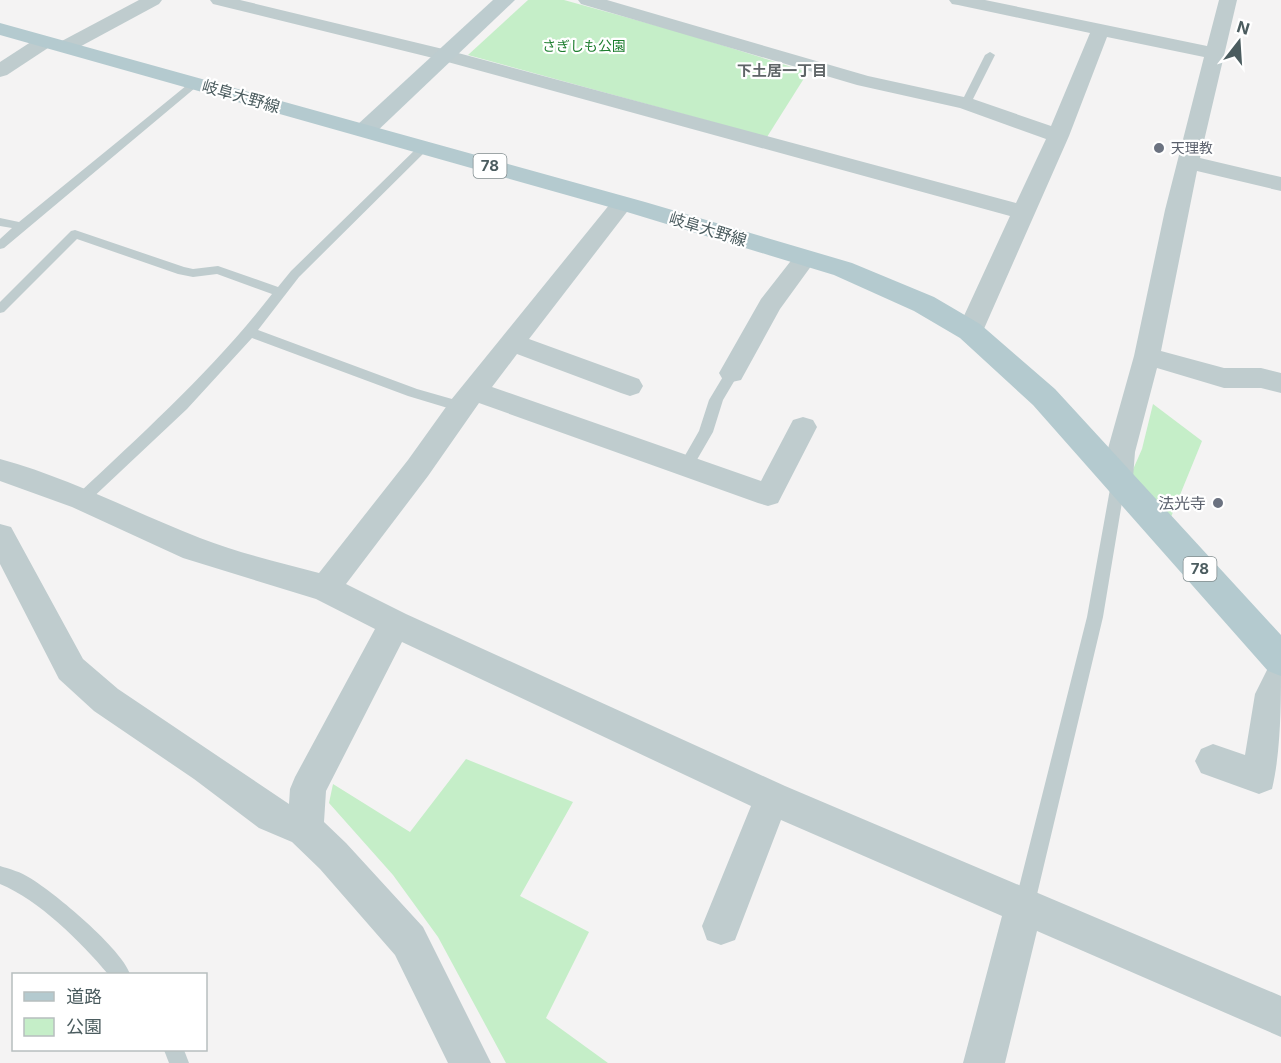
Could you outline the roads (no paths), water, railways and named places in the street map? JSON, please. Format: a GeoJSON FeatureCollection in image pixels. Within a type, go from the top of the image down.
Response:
{"type":"FeatureCollection","features":[{"type":"Feature","properties":{"kind":"main road","name":"岐阜大野線"},"geometry":{"type":"LineString","coordinates":[[0,29],[365,130],[805,258],[887,286],[924,304],[970,331],[1044,397],[1281,660]]}},
{"type":"Feature","properties":{"kind":"street"},"geometry":{"type":"LineString","coordinates":[[0,71],[153,0]]}},
{"type":"Feature","properties":{"kind":"street"},"geometry":{"type":"LineString","coordinates":[[219,0],[446,56],[779,148],[1023,212]]}},
{"type":"Feature","properties":{"kind":"street"},"geometry":{"type":"LineString","coordinates":[[365,130],[505,0]]}},
{"type":"Feature","properties":{"kind":"street"},"geometry":{"type":"LineString","coordinates":[[587,0],[864,81],[966,103],[1058,136]]}},
{"type":"Feature","properties":{"kind":"street"},"geometry":{"type":"LineString","coordinates":[[958,0],[1214,53]]}},
{"type":"Feature","properties":{"kind":"street"},"geometry":{"type":"LineString","coordinates":[[1119,478],[1121,452],[1147,356],[1176,210],[1228,0]]}},
{"type":"Feature","properties":{"kind":"street"},"geometry":{"type":"LineString","coordinates":[[970,331],[1058,136],[1101,30]]}},
{"type":"Feature","properties":{"kind":"street"},"geometry":{"type":"LineString","coordinates":[[1188,162],[1281,184]]}},
{"type":"Feature","properties":{"kind":"street"},"geometry":{"type":"LineString","coordinates":[[325,588],[418,468],[467,399],[622,204]]}},
{"type":"Feature","properties":{"kind":"street"},"geometry":{"type":"LineString","coordinates":[[732,373],[770,305],[805,258]]}},
{"type":"Feature","properties":{"kind":"street"},"geometry":{"type":"LineString","coordinates":[[512,342],[630,386]]}},
{"type":"Feature","properties":{"kind":"street"},"geometry":{"type":"LineString","coordinates":[[1147,356],[1224,378],[1261,378],[1281,383]]}},
{"type":"Feature","properties":{"kind":"street"},"geometry":{"type":"LineString","coordinates":[[467,399],[686,466],[768,495],[803,427]]}},
{"type":"Feature","properties":{"kind":"street"},"geometry":{"type":"LineString","coordinates":[[0,470],[26,477],[82,499],[194,549],[325,588],[395,624],[772,798],[1281,1017]]}},
{"type":"Feature","properties":{"kind":"street"},"geometry":{"type":"LineString","coordinates":[[0,536],[28,585],[70,669],[106,700],[206,766],[272,815],[305,829],[333,856],[409,941],[470,1063]]}},
{"type":"Feature","properties":{"kind":"street"},"geometry":{"type":"LineString","coordinates":[[305,829],[308,789],[395,624]]}},
{"type":"Feature","properties":{"kind":"street"},"geometry":{"type":"LineString","coordinates":[[1213,761],[1259,777],[1272,694],[1281,677]]}},
{"type":"Feature","properties":{"kind":"street"},"geometry":{"type":"LineString","coordinates":[[721,926],[772,798]]}},
{"type":"Feature","properties":{"kind":"street"},"geometry":{"type":"LineString","coordinates":[[984,1063],[1024,907]]}},
{"type":"Feature","properties":{"kind":"lane"},"geometry":{"type":"LineString","coordinates":[[966,103],[990,55]]}},
{"type":"Feature","properties":{"kind":"lane"},"geometry":{"type":"LineString","coordinates":[[0,245],[20,226],[196,83]]}},
{"type":"Feature","properties":{"kind":"lane"},"geometry":{"type":"LineString","coordinates":[[82,499],[182,405],[250,332],[295,274],[424,147]]}},
{"type":"Feature","properties":{"kind":"lane"},"geometry":{"type":"LineString","coordinates":[[0,222],[20,226]]}},
{"type":"Feature","properties":{"kind":"lane"},"geometry":{"type":"LineString","coordinates":[[0,309],[75,234],[182,271],[193,273],[218,270],[281,293]]}},
{"type":"Feature","properties":{"kind":"lane"},"geometry":{"type":"LineString","coordinates":[[250,332],[413,393],[467,399]]}},
{"type":"Feature","properties":{"kind":"lane"},"geometry":{"type":"LineString","coordinates":[[686,466],[706,432],[716,400],[732,373]]}},
{"type":"Feature","properties":{"kind":"lane"},"geometry":{"type":"LineString","coordinates":[[1024,907],[1095,617],[1119,478]]}},
{"type":"Feature","properties":{"kind":"lane"},"geometry":{"type":"LineString","coordinates":[[0,875],[23,884],[48,904],[94,943],[118,973]]}},
{"type":"Feature","properties":{"kind":"place","name":"天理教"},"geometry":{"type":"Point","coordinates":[1159,148]}},
{"type":"Feature","properties":{"kind":"place","name":"法光寺"},"geometry":{"type":"Point","coordinates":[1218,503]}},
{"type":"Feature","properties":{"kind":"district","name":"下土居一丁目"},"geometry":{"type":"Point","coordinates":[782,71]}},
{"type":"Feature","properties":{"kind":"park label","name":"さぎしも公園"},"geometry":{"type":"Point","coordinates":[584,46]}}]}
